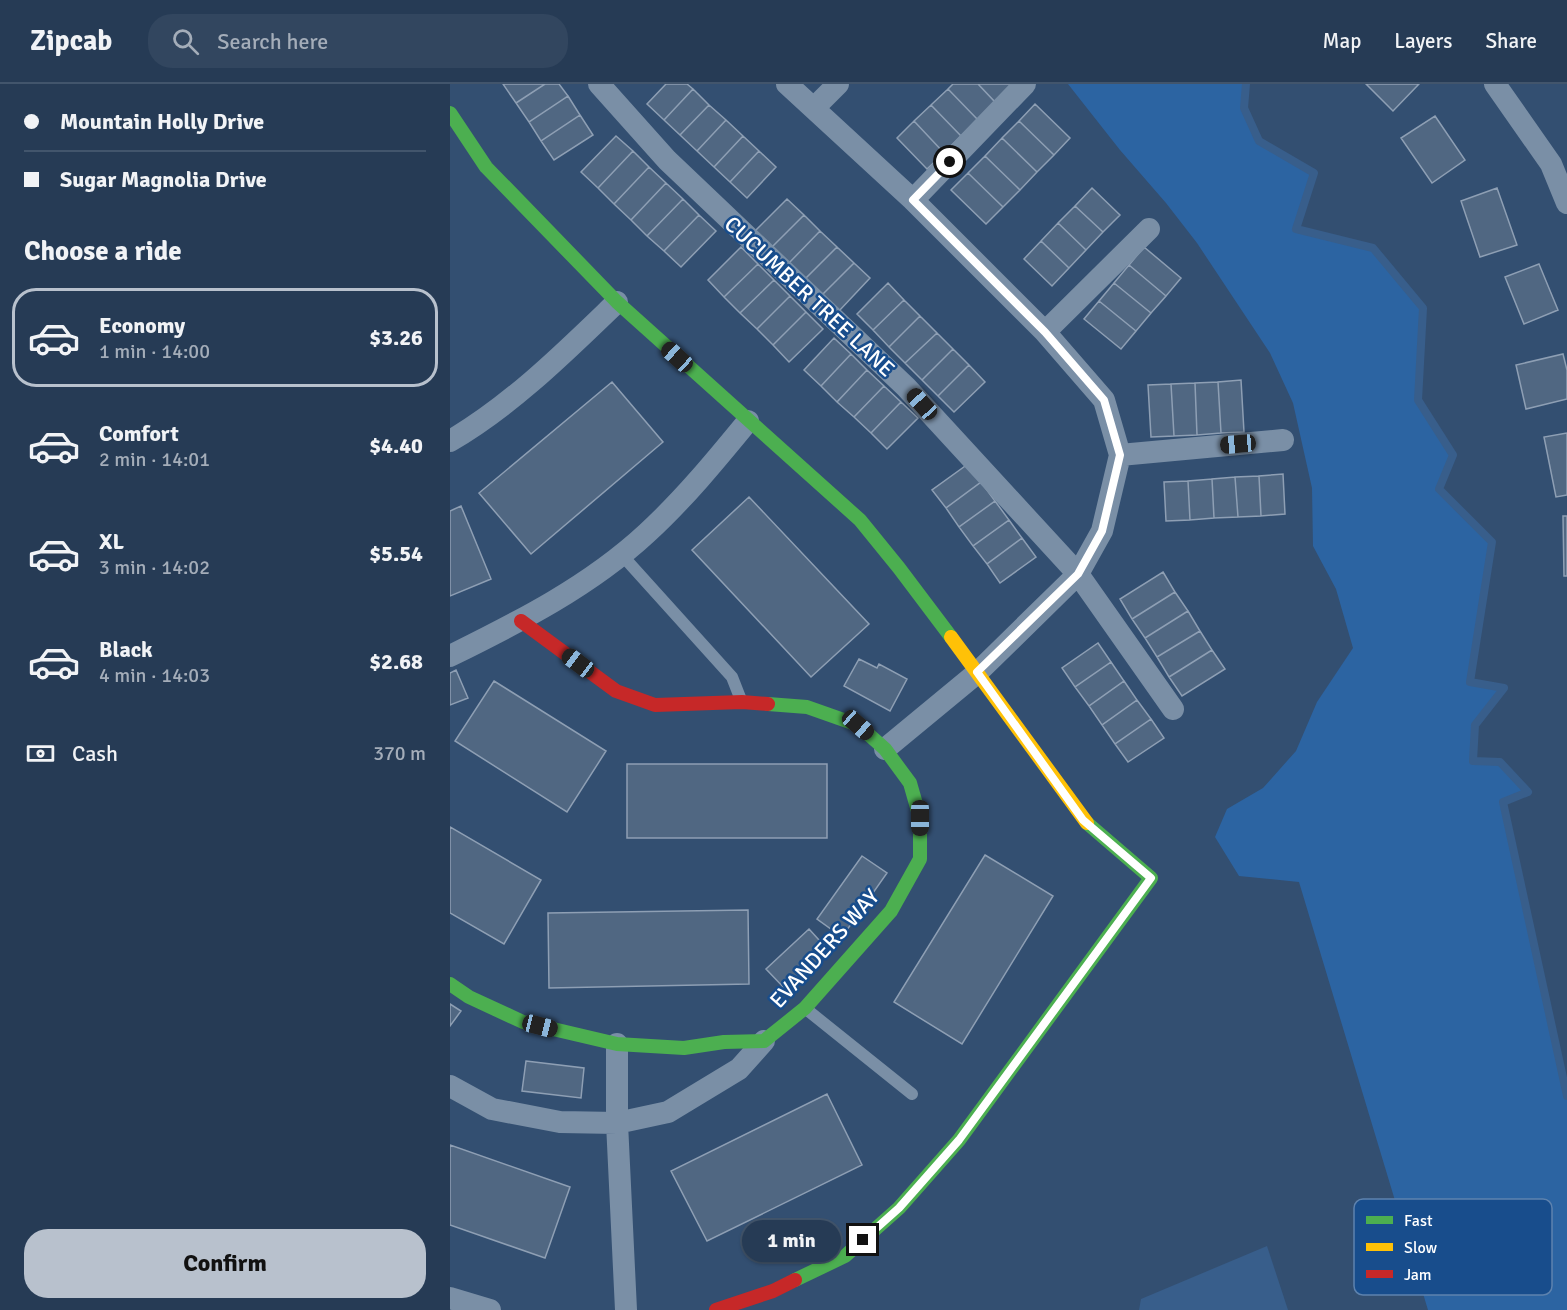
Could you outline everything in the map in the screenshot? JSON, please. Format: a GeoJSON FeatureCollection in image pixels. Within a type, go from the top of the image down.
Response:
{"type":"FeatureCollection","features":[{"type":"Feature","properties":{"kind":"street","name":"CUCUMBER TREE LANE"},"geometry":{"type":"LineString","coordinates":[[599,84],[667,160],[906,387],[1078,574],[1173,710]]}},
{"type":"Feature","properties":{"kind":"street"},"geometry":{"type":"LineString","coordinates":[[786,84],[913,200],[1045,332],[1104,400],[1120,455],[1102,531],[1078,574],[977,672],[885,748]]}},
{"type":"Feature","properties":{"kind":"street"},"geometry":{"type":"LineString","coordinates":[[814,108],[838,84]]}},
{"type":"Feature","properties":{"kind":"street"},"geometry":{"type":"LineString","coordinates":[[913,200],[1025,84]]}},
{"type":"Feature","properties":{"kind":"street"},"geometry":{"type":"LineString","coordinates":[[1495,84],[1559,159],[1567,203]]}},
{"type":"Feature","properties":{"kind":"street"},"geometry":{"type":"LineString","coordinates":[[450,113],[486,167],[617,302],[860,520],[977,672],[1083,820],[1151,878],[959,1140],[899,1208],[845,1256],[773,1291],[716,1310]]}},
{"type":"Feature","properties":{"kind":"street"},"geometry":{"type":"LineString","coordinates":[[1045,332],[1149,229]]}},
{"type":"Feature","properties":{"kind":"street"},"geometry":{"type":"LineString","coordinates":[[450,441],[520,392],[617,302]]}},
{"type":"Feature","properties":{"kind":"street"},"geometry":{"type":"LineString","coordinates":[[450,656],[521,621],[590,578],[647,534],[704,474],[748,421]]}},
{"type":"Feature","properties":{"kind":"street"},"geometry":{"type":"LineString","coordinates":[[1120,455],[1282,440]]}},
{"type":"Feature","properties":{"kind":"street","name":"EVANDERS WAY"},"geometry":{"type":"LineString","coordinates":[[521,621],[616,691],[655,705],[742,702],[807,707],[858,725],[885,748],[910,783],[920,818],[920,859],[891,911],[805,1008],[764,1041]]}},
{"type":"Feature","properties":{"kind":"street"},"geometry":{"type":"LineString","coordinates":[[450,984],[469,997],[523,1022],[617,1044],[684,1048],[724,1042],[764,1041]]}},
{"type":"Feature","properties":{"kind":"street"},"geometry":{"type":"LineString","coordinates":[[450,1086],[492,1109],[560,1122],[617,1123],[668,1112],[739,1070],[764,1041]]}},
{"type":"Feature","properties":{"kind":"street"},"geometry":{"type":"LineString","coordinates":[[617,1044],[617,1123],[626,1310]]}},
{"type":"Feature","properties":{"kind":"street"},"geometry":{"type":"LineString","coordinates":[[450,1298],[490,1310]]}},
{"type":"Feature","properties":{"kind":"lane"},"geometry":{"type":"LineString","coordinates":[[621,554],[732,677],[742,702]]}},
{"type":"Feature","properties":{"kind":"lane"},"geometry":{"type":"LineString","coordinates":[[805,1008],[912,1094]]}},
{"type":"Feature","properties":{"kind":"shaded area"},"geometry":{"type":"Polygon","coordinates":[[[1068,84],[1246,84],[1244,108],[1259,141],[1314,173],[1296,229],[1373,248],[1423,308],[1418,400],[1453,455],[1439,489],[1492,542],[1471,682],[1504,688],[1475,725],[1473,761],[1500,762],[1528,792],[1503,802],[1567,1096],[1567,1310],[1428,1310],[1423,1295],[1552,1295],[1552,1199],[1395,1199],[1299,882],[1239,876],[1215,837],[1227,809],[1263,788],[1296,751],[1317,702],[1353,648],[1336,589],[1313,546],[1312,488],[1293,403],[1270,353],[1197,243],[1068,84]]]}},
{"type":"Feature","properties":{"kind":"shaded area"},"geometry":{"type":"Polygon","coordinates":[[[1267,1246],[1288,1310],[1139,1310],[1141,1299],[1267,1246]]]}},
{"type":"Feature","properties":{"kind":"building"},"geometry":{"type":"Polygon","coordinates":[[[503,84],[545,84],[516,103],[503,84]]]}},
{"type":"Feature","properties":{"kind":"building"},"geometry":{"type":"Polygon","coordinates":[[[545,84],[559,84],[568,96],[529,122],[516,103],[545,84]]]}},
{"type":"Feature","properties":{"kind":"building"},"geometry":{"type":"Polygon","coordinates":[[[666,84],[687,84],[693,89],[664,120],[647,104],[666,84]]]}},
{"type":"Feature","properties":{"kind":"building"},"geometry":{"type":"Polygon","coordinates":[[[953,84],[978,84],[996,103],[978,120],[948,89],[953,84]]]}},
{"type":"Feature","properties":{"kind":"building"},"geometry":{"type":"Polygon","coordinates":[[[978,84],[1011,84],[996,103],[978,84]]]}},
{"type":"Feature","properties":{"kind":"building"},"geometry":{"type":"Polygon","coordinates":[[[1366,84],[1419,84],[1393,111],[1366,84]]]}},
{"type":"Feature","properties":{"kind":"building"},"geometry":{"type":"Polygon","coordinates":[[[693,89],[709,105],[680,135],[664,120],[693,89]]]}},
{"type":"Feature","properties":{"kind":"building"},"geometry":{"type":"Polygon","coordinates":[[[948,89],[978,120],[961,136],[931,105],[948,89]]]}},
{"type":"Feature","properties":{"kind":"building"},"geometry":{"type":"Polygon","coordinates":[[[568,96],[580,115],[541,141],[529,122],[568,96]]]}},
{"type":"Feature","properties":{"kind":"building"},"geometry":{"type":"Polygon","coordinates":[[[1035,104],[1070,138],[1054,155],[1019,121],[1035,104]]]}},
{"type":"Feature","properties":{"kind":"building"},"geometry":{"type":"Polygon","coordinates":[[[709,105],[726,120],[697,151],[680,135],[709,105]]]}},
{"type":"Feature","properties":{"kind":"building"},"geometry":{"type":"Polygon","coordinates":[[[931,105],[961,136],[944,153],[914,121],[931,105]]]}},
{"type":"Feature","properties":{"kind":"building"},"geometry":{"type":"Polygon","coordinates":[[[580,115],[593,135],[554,160],[541,141],[580,115]]]}},
{"type":"Feature","properties":{"kind":"building"},"geometry":{"type":"Polygon","coordinates":[[[1435,116],[1465,160],[1432,183],[1401,138],[1435,116]]]}},
{"type":"Feature","properties":{"kind":"building"},"geometry":{"type":"Polygon","coordinates":[[[726,120],[743,136],[714,167],[697,151],[726,120]]]}},
{"type":"Feature","properties":{"kind":"building"},"geometry":{"type":"Polygon","coordinates":[[[914,121],[944,153],[927,169],[897,138],[914,121]]]}},
{"type":"Feature","properties":{"kind":"building"},"geometry":{"type":"Polygon","coordinates":[[[1019,121],[1054,155],[1037,172],[1002,138],[1019,121]]]}},
{"type":"Feature","properties":{"kind":"building"},"geometry":{"type":"Polygon","coordinates":[[[616,136],[633,151],[598,188],[581,172],[616,136]]]}},
{"type":"Feature","properties":{"kind":"building"},"geometry":{"type":"Polygon","coordinates":[[[743,136],[759,151],[730,182],[714,167],[743,136]]]}},
{"type":"Feature","properties":{"kind":"building"},"geometry":{"type":"Polygon","coordinates":[[[1002,138],[1037,172],[1020,190],[985,156],[1002,138]]]}},
{"type":"Feature","properties":{"kind":"building"},"geometry":{"type":"Polygon","coordinates":[[[633,151],[649,167],[614,204],[598,188],[633,151]]]}},
{"type":"Feature","properties":{"kind":"building"},"geometry":{"type":"Polygon","coordinates":[[[759,151],[776,167],[747,198],[730,182],[759,151]]]}},
{"type":"Feature","properties":{"kind":"building"},"geometry":{"type":"Polygon","coordinates":[[[985,156],[1020,190],[1003,207],[968,173],[985,156]]]}},
{"type":"Feature","properties":{"kind":"building"},"geometry":{"type":"Polygon","coordinates":[[[649,167],[666,183],[631,220],[614,204],[649,167]]]}},
{"type":"Feature","properties":{"kind":"building"},"geometry":{"type":"Polygon","coordinates":[[[968,173],[1003,207],[986,224],[951,190],[968,173]]]}},
{"type":"Feature","properties":{"kind":"building"},"geometry":{"type":"Polygon","coordinates":[[[666,183],[683,199],[647,236],[631,220],[666,183]]]}},
{"type":"Feature","properties":{"kind":"building"},"geometry":{"type":"Polygon","coordinates":[[[1092,188],[1120,215],[1103,232],[1075,206],[1092,188]]]}},
{"type":"Feature","properties":{"kind":"building"},"geometry":{"type":"Polygon","coordinates":[[[1497,188],[1517,245],[1480,257],[1461,201],[1497,188]]]}},
{"type":"Feature","properties":{"kind":"building"},"geometry":{"type":"Polygon","coordinates":[[[683,199],[699,215],[664,251],[647,236],[683,199]]]}},
{"type":"Feature","properties":{"kind":"building"},"geometry":{"type":"Polygon","coordinates":[[[787,199],[804,215],[772,247],[755,231],[787,199]]]}},
{"type":"Feature","properties":{"kind":"building"},"geometry":{"type":"Polygon","coordinates":[[[1075,206],[1103,232],[1086,250],[1058,223],[1075,206]]]}},
{"type":"Feature","properties":{"kind":"building"},"geometry":{"type":"Polygon","coordinates":[[[699,215],[716,231],[681,267],[664,251],[699,215]]]}},
{"type":"Feature","properties":{"kind":"building"},"geometry":{"type":"Polygon","coordinates":[[[804,215],[820,231],[789,263],[772,247],[804,215]]]}},
{"type":"Feature","properties":{"kind":"building"},"geometry":{"type":"Polygon","coordinates":[[[1058,223],[1086,250],[1069,268],[1041,241],[1058,223]]]}},
{"type":"Feature","properties":{"kind":"building"},"geometry":{"type":"Polygon","coordinates":[[[820,231],[837,247],[805,279],[789,263],[820,231]]]}},
{"type":"Feature","properties":{"kind":"building"},"geometry":{"type":"Polygon","coordinates":[[[1041,241],[1069,268],[1052,286],[1024,259],[1041,241]]]}},
{"type":"Feature","properties":{"kind":"building"},"geometry":{"type":"Polygon","coordinates":[[[741,247],[758,264],[724,297],[708,280],[741,247]]]}},
{"type":"Feature","properties":{"kind":"building"},"geometry":{"type":"Polygon","coordinates":[[[837,247],[854,263],[822,295],[805,279],[837,247]]]}},
{"type":"Feature","properties":{"kind":"building"},"geometry":{"type":"Polygon","coordinates":[[[1144,247],[1181,278],[1166,296],[1129,265],[1144,247]]]}},
{"type":"Feature","properties":{"kind":"building"},"geometry":{"type":"Polygon","coordinates":[[[854,263],[870,278],[839,311],[822,295],[854,263]]]}},
{"type":"Feature","properties":{"kind":"building"},"geometry":{"type":"Polygon","coordinates":[[[758,264],[774,280],[740,313],[724,297],[758,264]]]}},
{"type":"Feature","properties":{"kind":"building"},"geometry":{"type":"Polygon","coordinates":[[[1539,264],[1558,310],[1524,324],[1505,277],[1539,264]]]}},
{"type":"Feature","properties":{"kind":"building"},"geometry":{"type":"Polygon","coordinates":[[[1129,265],[1166,296],[1151,313],[1114,283],[1129,265]]]}},
{"type":"Feature","properties":{"kind":"building"},"geometry":{"type":"Polygon","coordinates":[[[774,280],[790,296],[757,329],[740,313],[774,280]]]}},
{"type":"Feature","properties":{"kind":"building"},"geometry":{"type":"Polygon","coordinates":[[[888,283],[904,300],[873,330],[857,314],[888,283]]]}},
{"type":"Feature","properties":{"kind":"building"},"geometry":{"type":"Polygon","coordinates":[[[1114,283],[1151,313],[1136,331],[1099,301],[1114,283]]]}},
{"type":"Feature","properties":{"kind":"building"},"geometry":{"type":"Polygon","coordinates":[[[790,296],[806,312],[773,345],[757,329],[790,296]]]}},
{"type":"Feature","properties":{"kind":"building"},"geometry":{"type":"Polygon","coordinates":[[[904,300],[920,316],[889,347],[873,330],[904,300]]]}},
{"type":"Feature","properties":{"kind":"building"},"geometry":{"type":"Polygon","coordinates":[[[1099,301],[1136,331],[1121,349],[1084,319],[1099,301]]]}},
{"type":"Feature","properties":{"kind":"building"},"geometry":{"type":"Polygon","coordinates":[[[806,312],[823,329],[789,362],[773,345],[806,312]]]}},
{"type":"Feature","properties":{"kind":"building"},"geometry":{"type":"Polygon","coordinates":[[[920,316],[937,333],[905,363],[889,347],[920,316]]]}},
{"type":"Feature","properties":{"kind":"building"},"geometry":{"type":"Polygon","coordinates":[[[937,333],[953,349],[922,380],[905,363],[937,333]]]}},
{"type":"Feature","properties":{"kind":"building"},"geometry":{"type":"Polygon","coordinates":[[[834,338],[851,354],[821,386],[804,370],[834,338]]]}},
{"type":"Feature","properties":{"kind":"building"},"geometry":{"type":"Polygon","coordinates":[[[953,349],[969,365],[938,396],[922,380],[953,349]]]}},
{"type":"Feature","properties":{"kind":"building"},"geometry":{"type":"Polygon","coordinates":[[[851,354],[867,370],[837,402],[821,386],[851,354]]]}},
{"type":"Feature","properties":{"kind":"building"},"geometry":{"type":"Polygon","coordinates":[[[1563,354],[1567,370],[1567,399],[1526,409],[1516,365],[1563,354]]]}},
{"type":"Feature","properties":{"kind":"building"},"geometry":{"type":"Polygon","coordinates":[[[969,365],[985,382],[954,412],[938,396],[969,365]]]}},
{"type":"Feature","properties":{"kind":"building"},"geometry":{"type":"Polygon","coordinates":[[[867,370],[884,386],[854,417],[837,402],[867,370]]]}},
{"type":"Feature","properties":{"kind":"building"},"geometry":{"type":"Polygon","coordinates":[[[1241,380],[1244,432],[1221,433],[1218,382],[1241,380]]]}},
{"type":"Feature","properties":{"kind":"building"},"geometry":{"type":"Polygon","coordinates":[[[612,382],[663,442],[531,554],[479,493],[612,382]]]}},
{"type":"Feature","properties":{"kind":"building"},"geometry":{"type":"Polygon","coordinates":[[[1218,382],[1221,433],[1197,435],[1195,383],[1218,382]]]}},
{"type":"Feature","properties":{"kind":"building"},"geometry":{"type":"Polygon","coordinates":[[[1195,383],[1197,435],[1174,436],[1171,384],[1195,383]]]}},
{"type":"Feature","properties":{"kind":"building"},"geometry":{"type":"Polygon","coordinates":[[[1171,384],[1174,436],[1151,437],[1148,385],[1171,384]]]}},
{"type":"Feature","properties":{"kind":"building"},"geometry":{"type":"Polygon","coordinates":[[[884,386],[901,402],[871,433],[854,417],[884,386]]]}},
{"type":"Feature","properties":{"kind":"building"},"geometry":{"type":"Polygon","coordinates":[[[901,402],[918,418],[887,449],[871,433],[901,402]]]}},
{"type":"Feature","properties":{"kind":"building"},"geometry":{"type":"Polygon","coordinates":[[[1567,433],[1567,495],[1556,497],[1544,437],[1567,433]]]}},
{"type":"Feature","properties":{"kind":"building"},"geometry":{"type":"Polygon","coordinates":[[[968,464],[981,482],[946,508],[932,490],[968,464]]]}},
{"type":"Feature","properties":{"kind":"building"},"geometry":{"type":"Polygon","coordinates":[[[1283,474],[1285,514],[1261,516],[1259,476],[1283,474]]]}},
{"type":"Feature","properties":{"kind":"building"},"geometry":{"type":"Polygon","coordinates":[[[1259,476],[1261,516],[1238,517],[1235,477],[1259,476]]]}},
{"type":"Feature","properties":{"kind":"building"},"geometry":{"type":"Polygon","coordinates":[[[1235,477],[1238,517],[1214,518],[1212,479],[1235,477]]]}},
{"type":"Feature","properties":{"kind":"building"},"geometry":{"type":"Polygon","coordinates":[[[1212,479],[1214,518],[1190,520],[1188,481],[1212,479]]]}},
{"type":"Feature","properties":{"kind":"building"},"geometry":{"type":"Polygon","coordinates":[[[1188,481],[1190,520],[1166,521],[1164,482],[1188,481]]]}},
{"type":"Feature","properties":{"kind":"building"},"geometry":{"type":"Polygon","coordinates":[[[981,482],[995,501],[959,527],[946,508],[981,482]]]}},
{"type":"Feature","properties":{"kind":"building"},"geometry":{"type":"Polygon","coordinates":[[[749,497],[869,624],[811,677],[692,550],[749,497]]]}},
{"type":"Feature","properties":{"kind":"building"},"geometry":{"type":"Polygon","coordinates":[[[995,501],[1009,520],[973,546],[959,527],[995,501]]]}},
{"type":"Feature","properties":{"kind":"building"},"geometry":{"type":"Polygon","coordinates":[[[461,506],[491,579],[450,596],[450,511],[461,506]]]}},
{"type":"Feature","properties":{"kind":"building"},"geometry":{"type":"Polygon","coordinates":[[[1563,516],[1567,516],[1567,576],[1564,576],[1563,516]]]}},
{"type":"Feature","properties":{"kind":"building"},"geometry":{"type":"Polygon","coordinates":[[[1009,520],[1022,538],[987,564],[973,546],[1009,520]]]}},
{"type":"Feature","properties":{"kind":"building"},"geometry":{"type":"Polygon","coordinates":[[[1022,538],[1036,557],[1000,583],[987,564],[1022,538]]]}},
{"type":"Feature","properties":{"kind":"building"},"geometry":{"type":"Polygon","coordinates":[[[1163,572],[1175,592],[1132,619],[1120,599],[1163,572]]]}},
{"type":"Feature","properties":{"kind":"building"},"geometry":{"type":"Polygon","coordinates":[[[1175,592],[1188,611],[1145,638],[1132,619],[1175,592]]]}},
{"type":"Feature","properties":{"kind":"building"},"geometry":{"type":"Polygon","coordinates":[[[1188,611],[1200,631],[1157,657],[1145,638],[1188,611]]]}},
{"type":"Feature","properties":{"kind":"building"},"geometry":{"type":"Polygon","coordinates":[[[1200,631],[1212,650],[1169,677],[1157,657],[1200,631]]]}},
{"type":"Feature","properties":{"kind":"building"},"geometry":{"type":"Polygon","coordinates":[[[1098,643],[1111,662],[1075,687],[1062,668],[1098,643]]]}},
{"type":"Feature","properties":{"kind":"building"},"geometry":{"type":"Polygon","coordinates":[[[1212,650],[1225,669],[1182,696],[1169,677],[1212,650]]]}},
{"type":"Feature","properties":{"kind":"building"},"geometry":{"type":"Polygon","coordinates":[[[859,659],[877,668],[879,664],[907,679],[890,711],[844,686],[859,659]]]}},
{"type":"Feature","properties":{"kind":"building"},"geometry":{"type":"Polygon","coordinates":[[[1111,662],[1124,681],[1089,706],[1075,687],[1111,662]]]}},
{"type":"Feature","properties":{"kind":"building"},"geometry":{"type":"Polygon","coordinates":[[[456,670],[468,698],[450,705],[450,673],[456,670]]]}},
{"type":"Feature","properties":{"kind":"building"},"geometry":{"type":"Polygon","coordinates":[[[494,681],[606,751],[567,812],[455,741],[494,681]]]}},
{"type":"Feature","properties":{"kind":"building"},"geometry":{"type":"Polygon","coordinates":[[[1124,681],[1137,700],[1102,725],[1089,706],[1124,681]]]}},
{"type":"Feature","properties":{"kind":"building"},"geometry":{"type":"Polygon","coordinates":[[[1137,700],[1151,719],[1115,744],[1102,725],[1137,700]]]}},
{"type":"Feature","properties":{"kind":"building"},"geometry":{"type":"Polygon","coordinates":[[[1151,719],[1164,738],[1128,762],[1115,744],[1151,719]]]}},
{"type":"Feature","properties":{"kind":"building"},"geometry":{"type":"Polygon","coordinates":[[[627,764],[827,764],[827,838],[627,838],[627,764]]]}},
{"type":"Feature","properties":{"kind":"building"},"geometry":{"type":"Polygon","coordinates":[[[450,827],[541,880],[504,944],[450,913],[450,827]]]}},
{"type":"Feature","properties":{"kind":"building"},"geometry":{"type":"Polygon","coordinates":[[[985,855],[1053,896],[962,1044],[894,1002],[985,855]]]}},
{"type":"Feature","properties":{"kind":"building"},"geometry":{"type":"Polygon","coordinates":[[[862,856],[887,873],[842,937],[817,919],[862,856]]]}},
{"type":"Feature","properties":{"kind":"building"},"geometry":{"type":"Polygon","coordinates":[[[748,910],[749,984],[549,988],[548,913],[748,910]]]}},
{"type":"Feature","properties":{"kind":"building"},"geometry":{"type":"Polygon","coordinates":[[[809,929],[829,951],[787,991],[766,969],[809,929]]]}},
{"type":"Feature","properties":{"kind":"building"},"geometry":{"type":"Polygon","coordinates":[[[450,1004],[461,1011],[450,1026],[450,1004]]]}},
{"type":"Feature","properties":{"kind":"building"},"geometry":{"type":"Polygon","coordinates":[[[526,1061],[584,1068],[581,1098],[522,1091],[526,1061]]]}},
{"type":"Feature","properties":{"kind":"building"},"geometry":{"type":"Polygon","coordinates":[[[827,1094],[862,1165],[707,1241],[671,1171],[827,1094]]]}},
{"type":"Feature","properties":{"kind":"building"},"geometry":{"type":"Polygon","coordinates":[[[450,1145],[570,1187],[545,1258],[450,1225],[450,1145]]]}},
{"type":"Feature","properties":{"kind":"waterway"},"geometry":{"type":"LineString","coordinates":[[1246,84],[1244,108],[1259,141],[1314,173],[1296,229],[1373,248],[1423,308],[1418,400],[1453,455],[1439,489],[1492,542],[1470,682],[1504,688],[1475,725],[1473,761],[1500,762],[1528,792],[1503,802],[1567,1096]]}},
{"type":"Feature","properties":{"kind":"traffic: fast"},"geometry":{"type":"LineString","coordinates":[[450,113],[486,167],[617,302],[860,520],[951,637]]}},
{"type":"Feature","properties":{"kind":"traffic: fast"},"geometry":{"type":"LineString","coordinates":[[450,984],[469,997],[523,1022],[617,1044],[684,1048],[724,1042],[764,1041],[805,1008],[891,911],[920,859],[920,818],[910,783],[885,749],[858,725],[807,707],[768,704]]}},
{"type":"Feature","properties":{"kind":"traffic: fast"},"geometry":{"type":"LineString","coordinates":[[795,1280],[845,1256],[899,1208],[959,1140],[1151,878],[1087,823]]}},
{"type":"Feature","properties":{"kind":"traffic: slow"},"geometry":{"type":"LineString","coordinates":[[951,637],[1087,823]]}},
{"type":"Feature","properties":{"kind":"traffic: jam"},"geometry":{"type":"LineString","coordinates":[[521,621],[616,691],[655,705],[742,702],[768,704]]}},
{"type":"Feature","properties":{"kind":"traffic: jam"},"geometry":{"type":"LineString","coordinates":[[716,1310],[773,1291],[795,1280]]}},
{"type":"Feature","properties":{"kind":"route"},"geometry":{"type":"LineString","coordinates":[[863,1240],[899,1208],[959,1140],[1151,878],[1083,820],[977,672],[1078,574],[1102,531],[1120,455],[1104,400],[1045,332],[913,200],[950,162]]}}]}
